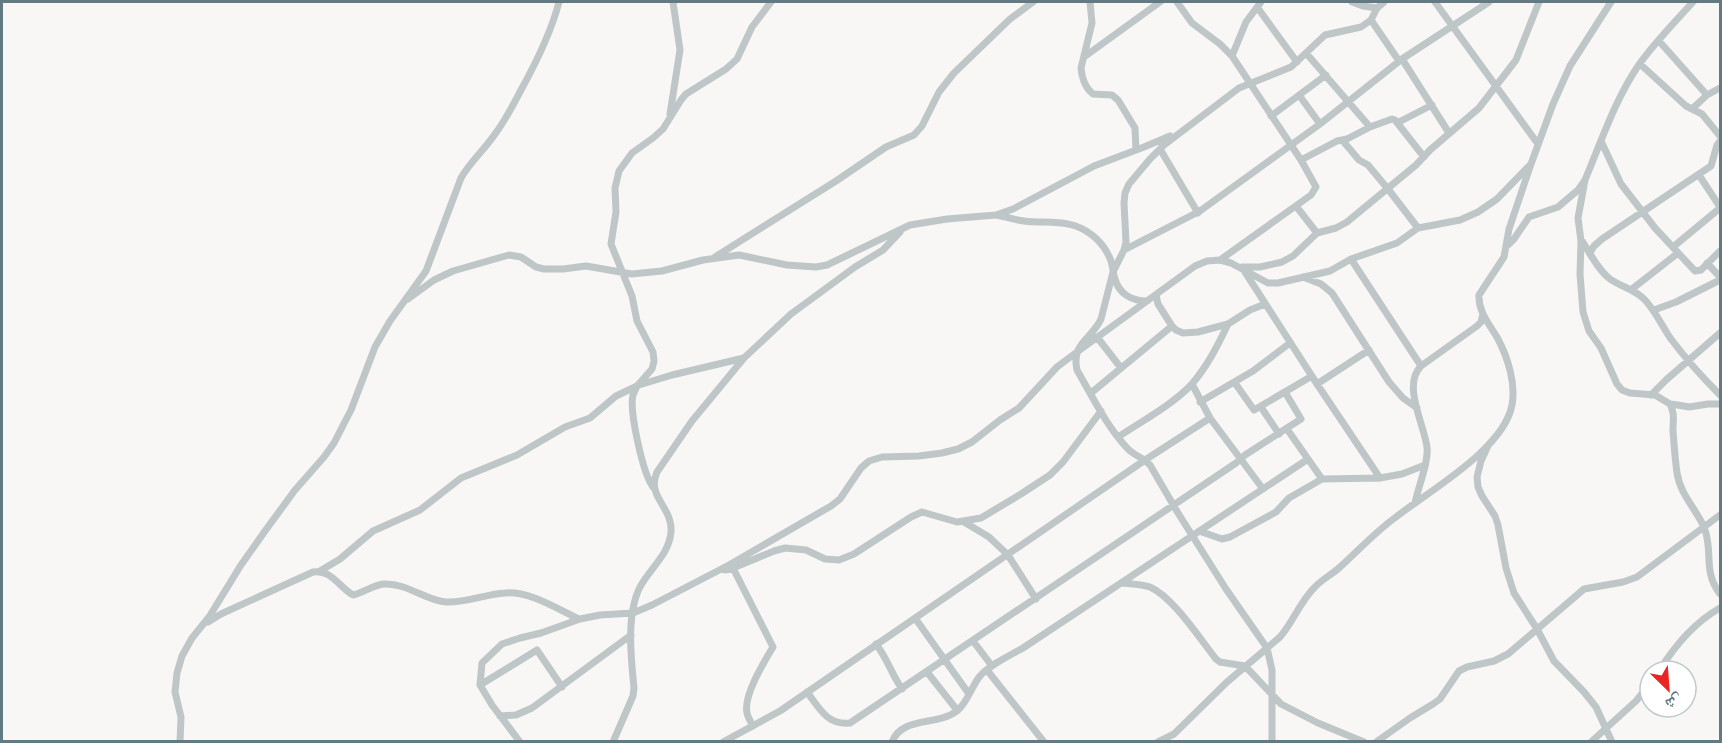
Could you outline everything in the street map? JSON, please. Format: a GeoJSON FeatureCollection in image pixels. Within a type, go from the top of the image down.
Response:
{"type":"FeatureCollection","features":[{"type":"Feature","properties":{"kind":"street"},"geometry":{"type":"LineString","coordinates":[[180,741],[181,717],[175,692],[182,656],[265,531],[334,443],[351,410],[375,347],[403,302],[426,271],[466,168],[495,134],[530,73],[553,26],[559,2]]}},
{"type":"Feature","properties":{"kind":"street"},"geometry":{"type":"LineString","coordinates":[[668,121],[680,50],[673,2]]}},
{"type":"Feature","properties":{"kind":"street"},"geometry":{"type":"LineString","coordinates":[[612,741],[633,696],[631,635],[636,596],[641,585],[666,552],[671,523],[669,514],[650,482],[640,452],[634,420],[633,395],[637,386],[652,369],[654,361],[653,352],[637,321],[632,296],[611,244],[616,212],[615,188],[619,171],[632,153],[663,129],[686,94],[732,64],[740,53],[752,27],[771,2]]}},
{"type":"Feature","properties":{"kind":"street"},"geometry":{"type":"LineString","coordinates":[[713,259],[886,147],[914,135],[922,126],[939,92],[954,73],[1010,19],[1032,2]]}},
{"type":"Feature","properties":{"kind":"street"},"geometry":{"type":"LineString","coordinates":[[1090,2],[1092,23],[1082,75],[1093,94],[1112,95],[1118,100],[1135,128],[1136,150]]}},
{"type":"Feature","properties":{"kind":"street"},"geometry":{"type":"LineString","coordinates":[[1084,57],[1160,2]]}},
{"type":"Feature","properties":{"kind":"street"},"geometry":{"type":"LineString","coordinates":[[1177,2],[1192,23],[1221,44],[1232,56],[1301,160],[1316,187],[1311,195],[1220,260]]}},
{"type":"Feature","properties":{"kind":"street"},"geometry":{"type":"LineString","coordinates":[[1352,2],[1377,9]]}},
{"type":"Feature","properties":{"kind":"street"},"geometry":{"type":"LineString","coordinates":[[1272,741],[1272,669],[1267,648],[1226,589],[1195,533],[1173,505],[1150,465],[1130,451],[1118,437],[1077,370],[1075,361],[1081,344],[1099,325],[1113,272],[1124,250],[1125,193],[1137,174],[1160,149],[1223,98],[1249,83],[1285,70],[1297,62],[1325,35],[1361,27],[1371,20],[1384,2]]}},
{"type":"Feature","properties":{"kind":"street"},"geometry":{"type":"LineString","coordinates":[[1434,2],[1538,144]]}},
{"type":"Feature","properties":{"kind":"street"},"geometry":{"type":"LineString","coordinates":[[1124,250],[1198,213],[1291,146],[1401,60],[1489,2]]}},
{"type":"Feature","properties":{"kind":"street"},"geometry":{"type":"LineString","coordinates":[[1241,269],[1282,262],[1293,256],[1317,233],[1336,228],[1347,222],[1416,165],[1479,108],[1496,86],[1515,60],[1539,2]]}},
{"type":"Feature","properties":{"kind":"street"},"geometry":{"type":"LineString","coordinates":[[1611,2],[1570,66],[1531,164],[1509,229],[1504,257],[1479,294],[1478,300],[1483,314],[1499,341],[1508,363],[1513,394],[1506,420],[1488,446],[1477,477],[1478,487],[1498,525],[1506,568],[1514,593],[1554,661],[1596,707],[1612,741]]}},
{"type":"Feature","properties":{"kind":"street"},"geometry":{"type":"LineString","coordinates":[[1693,2],[1640,64],[1621,96],[1601,141],[1585,180],[1579,212],[1580,274],[1583,312],[1589,331],[1601,348],[1617,384],[1622,390],[1630,393],[1652,394],[1662,398],[1670,404],[1675,415],[1673,429],[1677,476],[1704,528],[1710,575],[1720,594]]}},
{"type":"Feature","properties":{"kind":"street"},"geometry":{"type":"LineString","coordinates":[[1232,56],[1241,30],[1259,4],[1297,62]]}},
{"type":"Feature","properties":{"kind":"street"},"geometry":{"type":"LineString","coordinates":[[1371,20],[1401,60],[1449,133]]}},
{"type":"Feature","properties":{"kind":"street"},"geometry":{"type":"LineString","coordinates":[[1659,41],[1707,95]]}},
{"type":"Feature","properties":{"kind":"street"},"geometry":{"type":"LineString","coordinates":[[1306,52],[1370,127]]}},
{"type":"Feature","properties":{"kind":"street"},"geometry":{"type":"LineString","coordinates":[[1590,253],[1602,239],[1711,166],[1720,138],[1702,114],[1686,106],[1640,64]]}},
{"type":"Feature","properties":{"kind":"street"},"geometry":{"type":"LineString","coordinates":[[1271,116],[1326,75]]}},
{"type":"Feature","properties":{"kind":"street"},"geometry":{"type":"LineString","coordinates":[[1692,109],[1707,95],[1720,88]]}},
{"type":"Feature","properties":{"kind":"street"},"geometry":{"type":"LineString","coordinates":[[1299,95],[1320,124]]}},
{"type":"Feature","properties":{"kind":"street"},"geometry":{"type":"LineString","coordinates":[[1397,123],[1432,105]]}},
{"type":"Feature","properties":{"kind":"street"},"geometry":{"type":"LineString","coordinates":[[1301,160],[1337,141],[1343,141],[1392,119],[1424,157]]}},
{"type":"Feature","properties":{"kind":"street"},"geometry":{"type":"LineString","coordinates":[[996,215],[1044,194],[1094,166],[1165,139],[1191,123]]}},
{"type":"Feature","properties":{"kind":"street"},"geometry":{"type":"LineString","coordinates":[[1343,141],[1359,160],[1368,165],[1419,228]]}},
{"type":"Feature","properties":{"kind":"street"},"geometry":{"type":"LineString","coordinates":[[1601,141],[1621,184],[1643,213],[1695,271],[1701,270],[1720,251]]}},
{"type":"Feature","properties":{"kind":"street"},"geometry":{"type":"LineString","coordinates":[[1160,149],[1198,213]]}},
{"type":"Feature","properties":{"kind":"street"},"geometry":{"type":"LineString","coordinates":[[520,741],[492,705],[480,685],[482,663],[502,644],[580,619],[600,615],[633,614],[718,570],[831,506],[840,500],[861,468],[869,461],[882,457],[942,453],[972,442],[1019,408],[1077,352],[1195,266],[1207,261],[1231,262],[1268,283],[1278,283],[1330,271],[1351,259],[1397,243],[1419,228],[1460,220],[1478,212],[1497,200],[1531,164]]}},
{"type":"Feature","properties":{"kind":"street"},"geometry":{"type":"LineString","coordinates":[[1632,289],[1720,207],[1699,175]]}},
{"type":"Feature","properties":{"kind":"street"},"geometry":{"type":"LineString","coordinates":[[1507,245],[1529,217],[1558,207],[1578,190],[1585,180]]}},
{"type":"Feature","properties":{"kind":"street"},"geometry":{"type":"LineString","coordinates":[[1296,206],[1317,233]]}},
{"type":"Feature","properties":{"kind":"street"},"geometry":{"type":"LineString","coordinates":[[403,302],[443,275],[509,255],[521,257],[544,269],[586,266],[623,273],[649,274],[739,255],[787,265],[816,267],[848,256],[910,225],[996,215],[1022,221],[1062,222],[1089,232],[1099,241],[1109,257],[1119,289],[1126,295],[1147,302]]}},
{"type":"Feature","properties":{"kind":"street"},"geometry":{"type":"LineString","coordinates":[[653,487],[653,480],[657,472],[672,449],[744,358],[791,314],[855,267],[883,250],[902,230]]}},
{"type":"Feature","properties":{"kind":"street"},"geometry":{"type":"LineString","coordinates":[[1581,241],[1607,277],[1620,286],[1632,289],[1654,310],[1670,338],[1720,393]]}},
{"type":"Feature","properties":{"kind":"street"},"geometry":{"type":"LineString","coordinates":[[1351,259],[1421,366]]}},
{"type":"Feature","properties":{"kind":"street"},"geometry":{"type":"LineString","coordinates":[[1654,310],[1676,302],[1720,278],[1707,263]]}},
{"type":"Feature","properties":{"kind":"street"},"geometry":{"type":"LineString","coordinates":[[1241,269],[1380,478]]}},
{"type":"Feature","properties":{"kind":"street"},"geometry":{"type":"LineString","coordinates":[[1303,277],[1321,284],[1332,293],[1396,391],[1416,408]]}},
{"type":"Feature","properties":{"kind":"street"},"geometry":{"type":"LineString","coordinates":[[1156,295],[1158,304],[1172,326],[1183,333],[1198,332],[1228,324],[1250,310],[1265,304]]}},
{"type":"Feature","properties":{"kind":"street"},"geometry":{"type":"LineString","coordinates":[[1415,503],[1428,451],[1416,408],[1414,381],[1416,371],[1477,326],[1483,314]]}},
{"type":"Feature","properties":{"kind":"street"},"geometry":{"type":"LineString","coordinates":[[1118,437],[1179,396],[1191,384],[1214,352],[1228,324]]}},
{"type":"Feature","properties":{"kind":"street"},"geometry":{"type":"LineString","coordinates":[[1091,393],[1172,326]]}},
{"type":"Feature","properties":{"kind":"street"},"geometry":{"type":"LineString","coordinates":[[1652,394],[1720,334]]}},
{"type":"Feature","properties":{"kind":"street"},"geometry":{"type":"LineString","coordinates":[[1097,337],[1121,368]]}},
{"type":"Feature","properties":{"kind":"street"},"geometry":{"type":"LineString","coordinates":[[1200,402],[1235,383],[1290,343]]}},
{"type":"Feature","properties":{"kind":"street"},"geometry":{"type":"LineString","coordinates":[[1317,384],[1369,350]]}},
{"type":"Feature","properties":{"kind":"street"},"geometry":{"type":"LineString","coordinates":[[203,625],[221,614],[313,572],[320,571],[340,559],[372,531],[420,510],[461,478],[517,455],[565,427],[590,418],[616,396],[637,386],[672,375],[744,358]]}},
{"type":"Feature","properties":{"kind":"street"},"geometry":{"type":"LineString","coordinates":[[1235,383],[1253,410],[1312,376]]}},
{"type":"Feature","properties":{"kind":"street"},"geometry":{"type":"LineString","coordinates":[[1191,384],[1210,418],[1263,489]]}},
{"type":"Feature","properties":{"kind":"street"},"geometry":{"type":"LineString","coordinates":[[807,692],[828,718],[843,724],[850,723],[1287,429],[1301,418],[1285,392]]}},
{"type":"Feature","properties":{"kind":"street"},"geometry":{"type":"LineString","coordinates":[[1670,404],[1689,406],[1720,404]]}},
{"type":"Feature","properties":{"kind":"street"},"geometry":{"type":"LineString","coordinates":[[1261,406],[1279,434]]}},
{"type":"Feature","properties":{"kind":"street"},"geometry":{"type":"LineString","coordinates":[[718,570],[733,568],[785,548],[806,550],[825,559],[838,560],[854,554],[922,512],[957,522],[981,518],[1050,475],[1063,462],[1101,411]]}},
{"type":"Feature","properties":{"kind":"street"},"geometry":{"type":"LineString","coordinates":[[723,741],[780,711],[1145,460],[1210,418]]}},
{"type":"Feature","properties":{"kind":"street"},"geometry":{"type":"LineString","coordinates":[[1287,429],[1322,479]]}},
{"type":"Feature","properties":{"kind":"street"},"geometry":{"type":"LineString","coordinates":[[1158,741],[1174,734],[1227,682],[1288,628],[1313,588],[1340,568],[1370,539],[1488,446]]}},
{"type":"Feature","properties":{"kind":"street"},"geometry":{"type":"LineString","coordinates":[[892,741],[895,734],[905,727],[934,720],[957,710],[978,679],[990,668],[1308,459]]}},
{"type":"Feature","properties":{"kind":"street"},"geometry":{"type":"LineString","coordinates":[[1195,533],[1222,539],[1230,537],[1276,512],[1289,498],[1322,479],[1380,478],[1402,474],[1425,465]]}},
{"type":"Feature","properties":{"kind":"street"},"geometry":{"type":"LineString","coordinates":[[1376,741],[1440,699],[1459,671],[1502,658],[1584,589],[1637,577],[1720,515]]}},
{"type":"Feature","properties":{"kind":"street"},"geometry":{"type":"LineString","coordinates":[[964,522],[989,537],[1008,555],[1036,599]]}},
{"type":"Feature","properties":{"kind":"street"},"geometry":{"type":"LineString","coordinates":[[733,568],[773,646],[759,669],[747,702],[746,711],[753,726]]}},
{"type":"Feature","properties":{"kind":"street"},"geometry":{"type":"LineString","coordinates":[[320,571],[339,582],[353,595],[385,584],[410,588],[444,602],[517,593],[540,600],[580,619]]}},
{"type":"Feature","properties":{"kind":"street"},"geometry":{"type":"LineString","coordinates":[[1121,583],[1149,587],[1160,593],[1184,617],[1216,659],[1220,662],[1245,666],[1281,704],[1292,711],[1364,741]]}},
{"type":"Feature","properties":{"kind":"street"},"geometry":{"type":"LineString","coordinates":[[1668,659],[1679,643],[1720,608]]}},
{"type":"Feature","properties":{"kind":"street"},"geometry":{"type":"LineString","coordinates":[[915,618],[969,694]]}},
{"type":"Feature","properties":{"kind":"street"},"geometry":{"type":"LineString","coordinates":[[500,716],[516,715],[532,708],[631,635]]}},
{"type":"Feature","properties":{"kind":"street"},"geometry":{"type":"LineString","coordinates":[[974,641],[990,668],[1044,741]]}},
{"type":"Feature","properties":{"kind":"street"},"geometry":{"type":"LineString","coordinates":[[876,644],[902,690]]}},
{"type":"Feature","properties":{"kind":"street"},"geometry":{"type":"LineString","coordinates":[[480,685],[537,650],[562,687]]}},
{"type":"Feature","properties":{"kind":"street"},"geometry":{"type":"LineString","coordinates":[[927,672],[957,710]]}},
{"type":"Feature","properties":{"kind":"street"},"geometry":{"type":"LineString","coordinates":[[1591,741],[1638,699]]}}]}
